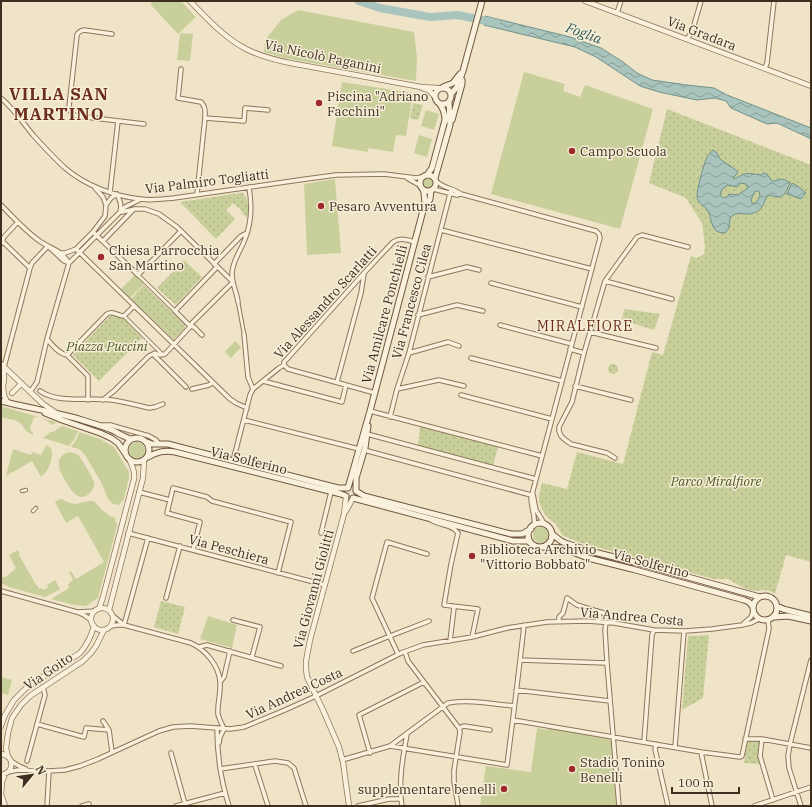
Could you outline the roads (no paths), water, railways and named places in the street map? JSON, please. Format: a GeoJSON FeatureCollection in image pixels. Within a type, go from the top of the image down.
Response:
{"type":"FeatureCollection","features":[{"type":"Feature","properties":{"kind":"main road","name":"Via Amilcare Ponchielli"},"geometry":{"type":"LineString","coordinates":[[420,223],[432,190],[436,186],[436,180],[450,125],[449,101],[451,99],[451,94],[457,87],[463,70],[482,1]]}},
{"type":"Feature","properties":{"kind":"main road","name":"Via Amilcare Ponchielli"},"geometry":{"type":"LineString","coordinates":[[441,88],[453,83],[463,70]]}},
{"type":"Feature","properties":{"kind":"main road"},"geometry":{"type":"LineString","coordinates":[[450,125],[462,84],[463,70]]}},
{"type":"Feature","properties":{"kind":"main road"},"geometry":{"type":"LineString","coordinates":[[435,97],[436,92],[441,88],[447,88],[451,94]]}},
{"type":"Feature","properties":{"kind":"main road","name":"Via Amilcare Ponchielli"},"geometry":{"type":"LineString","coordinates":[[356,490],[356,478],[370,411],[425,203],[424,193],[420,181],[432,168],[445,120],[443,108],[435,97]]}},
{"type":"Feature","properties":{"kind":"main road"},"geometry":{"type":"LineString","coordinates":[[439,103],[444,104],[449,101]]}},
{"type":"Feature","properties":{"kind":"main road"},"geometry":{"type":"LineString","coordinates":[[425,176],[431,175],[436,180]]}},
{"type":"Feature","properties":{"kind":"main road"},"geometry":{"type":"LineString","coordinates":[[422,188],[427,191],[432,190]]}},
{"type":"Feature","properties":{"kind":"main road","name":"Via Solferino"},"geometry":{"type":"LineString","coordinates":[[1,401],[37,410],[58,413],[96,424],[126,438],[141,438],[152,444],[168,444],[338,488],[352,487],[364,496],[511,534],[526,533],[532,527],[539,524],[545,525],[550,528],[552,534],[565,543],[760,597]]}},
{"type":"Feature","properties":{"kind":"main road","name":"Via Solferino"},"geometry":{"type":"LineString","coordinates":[[37,410],[111,438],[118,443],[130,461],[138,463],[158,452],[175,452],[331,492],[349,499],[353,498],[427,517],[513,541],[528,541],[539,547],[562,548],[588,558],[744,600],[749,602],[753,609]]}},
{"type":"Feature","properties":{"kind":"main road","name":"Via Amilcare Ponchielli"},"geometry":{"type":"LineString","coordinates":[[347,488],[367,434],[370,411]]}},
{"type":"Feature","properties":{"kind":"main road"},"geometry":{"type":"LineString","coordinates":[[125,453],[126,445],[131,439]]}},
{"type":"Feature","properties":{"kind":"main road"},"geometry":{"type":"LineString","coordinates":[[146,459],[150,450],[147,442]]}},
{"type":"Feature","properties":{"kind":"main road"},"geometry":{"type":"LineString","coordinates":[[346,497],[345,491],[347,488]]}},
{"type":"Feature","properties":{"kind":"main road"},"geometry":{"type":"LineString","coordinates":[[353,498],[357,494],[356,490]]}},
{"type":"Feature","properties":{"kind":"main road"},"geometry":{"type":"LineString","coordinates":[[532,527],[529,539],[533,544]]}},
{"type":"Feature","properties":{"kind":"main road"},"geometry":{"type":"LineString","coordinates":[[542,547],[551,541],[552,534]]}},
{"type":"Feature","properties":{"kind":"main road"},"geometry":{"type":"LineString","coordinates":[[774,617],[777,606],[774,600],[764,596],[755,601],[753,609],[754,614],[759,619],[768,620],[774,617],[788,616],[811,621]]}},
{"type":"Feature","properties":{"kind":"main road"},"geometry":{"type":"LineString","coordinates":[[777,606],[783,609],[810,615]]}},
{"type":"Feature","properties":{"kind":"street","name":"Via Nicolò Paganini"},"geometry":{"type":"LineString","coordinates":[[190,1],[230,38],[246,48],[272,59],[421,87],[441,88]]}},
{"type":"Feature","properties":{"kind":"street","name":"Via Gradara"},"geometry":{"type":"LineString","coordinates":[[585,1],[811,86]]}},
{"type":"Feature","properties":{"kind":"street"},"geometry":{"type":"LineString","coordinates":[[617,13],[621,1]]}},
{"type":"Feature","properties":{"kind":"street"},"geometry":{"type":"LineString","coordinates":[[687,39],[692,32],[701,1]]}},
{"type":"Feature","properties":{"kind":"street"},"geometry":{"type":"LineString","coordinates":[[765,68],[767,63],[774,1]]}},
{"type":"Feature","properties":{"kind":"street"},"geometry":{"type":"LineString","coordinates":[[112,34],[84,30],[78,32],[69,107],[70,112],[75,116],[144,124]]}},
{"type":"Feature","properties":{"kind":"street"},"geometry":{"type":"LineString","coordinates":[[181,69],[178,98],[201,102],[204,104],[205,110],[197,194]]}},
{"type":"Feature","properties":{"kind":"street","name":"Via Nicolò Paganini"},"geometry":{"type":"LineString","coordinates":[[421,87],[430,91],[435,97]]}},
{"type":"Feature","properties":{"kind":"street","name":"Via Palmiro Togliatti"},"geometry":{"type":"LineString","coordinates":[[2,100],[62,165],[78,177],[92,186],[141,200],[345,175],[384,174],[416,178],[425,176]]}},
{"type":"Feature","properties":{"kind":"street"},"geometry":{"type":"LineString","coordinates":[[205,118],[244,121],[245,108],[268,110]]}},
{"type":"Feature","properties":{"kind":"street"},"geometry":{"type":"LineString","coordinates":[[110,192],[118,121]]}},
{"type":"Feature","properties":{"kind":"street","name":"Via Palmiro Togliatti"},"geometry":{"type":"LineString","coordinates":[[404,177],[415,182],[422,188]]}},
{"type":"Feature","properties":{"kind":"street"},"geometry":{"type":"LineString","coordinates":[[436,180],[441,186],[451,192]]}},
{"type":"Feature","properties":{"kind":"street"},"geometry":{"type":"LineString","coordinates":[[61,253],[76,249],[105,216],[106,205],[103,197],[92,186]]}},
{"type":"Feature","properties":{"kind":"street"},"geometry":{"type":"LineString","coordinates":[[233,461],[250,395],[253,389],[248,377],[244,334],[232,274],[234,262],[247,233],[251,210],[249,187]]}},
{"type":"Feature","properties":{"kind":"street"},"geometry":{"type":"LineString","coordinates":[[432,190],[458,192],[596,231],[599,234],[600,238],[532,494],[531,501],[534,519],[532,527]]}},
{"type":"Feature","properties":{"kind":"street","name":"Via Francesco Cilea"},"geometry":{"type":"LineString","coordinates":[[390,416],[409,352],[451,192]]}},
{"type":"Feature","properties":{"kind":"street"},"geometry":{"type":"LineString","coordinates":[[106,205],[111,198],[117,194],[121,203],[119,213]]}},
{"type":"Feature","properties":{"kind":"street"},"geometry":{"type":"LineString","coordinates":[[30,392],[37,382],[47,339],[69,263],[125,207],[141,200]]}},
{"type":"Feature","properties":{"kind":"street"},"geometry":{"type":"LineString","coordinates":[[1,205],[41,242],[61,253],[69,263]]}},
{"type":"Feature","properties":{"kind":"street"},"geometry":{"type":"LineString","coordinates":[[103,242],[135,209]]}},
{"type":"Feature","properties":{"kind":"street"},"geometry":{"type":"LineString","coordinates":[[119,213],[126,210],[144,209],[159,214],[181,231],[233,282]]}},
{"type":"Feature","properties":{"kind":"street"},"geometry":{"type":"LineString","coordinates":[[16,224],[1,242],[30,268]]}},
{"type":"Feature","properties":{"kind":"street"},"geometry":{"type":"LineString","coordinates":[[441,230],[592,269]]}},
{"type":"Feature","properties":{"kind":"street"},"geometry":{"type":"LineString","coordinates":[[138,275],[181,231]]}},
{"type":"Feature","properties":{"kind":"street"},"geometry":{"type":"LineString","coordinates":[[92,232],[190,326],[194,327],[202,335]]}},
{"type":"Feature","properties":{"kind":"street"},"geometry":{"type":"LineString","coordinates":[[175,311],[241,236],[247,233]]}},
{"type":"Feature","properties":{"kind":"street"},"geometry":{"type":"LineString","coordinates":[[614,458],[607,453],[571,444],[560,436],[559,431],[559,427],[572,402],[584,353],[605,281],[637,237],[642,235],[688,247]]}},
{"type":"Feature","properties":{"kind":"street","name":"Via Alessandro Scarlatti"},"geometry":{"type":"LineString","coordinates":[[253,389],[284,365],[284,362],[393,242],[397,239],[402,239],[415,242]]}},
{"type":"Feature","properties":{"kind":"street"},"geometry":{"type":"LineString","coordinates":[[48,246],[64,262],[69,263]]}},
{"type":"Feature","properties":{"kind":"street"},"geometry":{"type":"LineString","coordinates":[[8,403],[4,396],[2,387],[4,380],[2,366],[30,268],[32,263],[48,246]]}},
{"type":"Feature","properties":{"kind":"street"},"geometry":{"type":"LineString","coordinates":[[76,249],[212,383],[230,399],[247,408]]}},
{"type":"Feature","properties":{"kind":"street"},"geometry":{"type":"LineString","coordinates":[[428,277],[467,267],[479,270]]}},
{"type":"Feature","properties":{"kind":"street"},"geometry":{"type":"LineString","coordinates":[[221,271],[232,274]]}},
{"type":"Feature","properties":{"kind":"street"},"geometry":{"type":"LineString","coordinates":[[337,382],[361,293],[364,273]]}},
{"type":"Feature","properties":{"kind":"street"},"geometry":{"type":"LineString","coordinates":[[605,281],[672,299]]}},
{"type":"Feature","properties":{"kind":"street"},"geometry":{"type":"LineString","coordinates":[[163,355],[233,282]]}},
{"type":"Feature","properties":{"kind":"street"},"geometry":{"type":"LineString","coordinates":[[491,283],[582,307]]}},
{"type":"Feature","properties":{"kind":"street"},"geometry":{"type":"LineString","coordinates":[[418,315],[457,305],[483,311]]}},
{"type":"Feature","properties":{"kind":"street"},"geometry":{"type":"LineString","coordinates":[[124,316],[134,306]]}},
{"type":"Feature","properties":{"kind":"street"},"geometry":{"type":"LineString","coordinates":[[67,355],[110,312],[124,316],[163,355]]}},
{"type":"Feature","properties":{"kind":"street"},"geometry":{"type":"LineString","coordinates":[[500,325],[572,344]]}},
{"type":"Feature","properties":{"kind":"street"},"geometry":{"type":"LineString","coordinates":[[590,332],[656,348]]}},
{"type":"Feature","properties":{"kind":"street"},"geometry":{"type":"LineString","coordinates":[[47,339],[61,353],[67,355],[88,376],[88,400]]}},
{"type":"Feature","properties":{"kind":"street"},"geometry":{"type":"LineString","coordinates":[[409,352],[448,342],[459,346]]}},
{"type":"Feature","properties":{"kind":"street"},"geometry":{"type":"LineString","coordinates":[[570,349],[584,353]]}},
{"type":"Feature","properties":{"kind":"street"},"geometry":{"type":"LineString","coordinates":[[103,400],[149,356],[155,353],[163,355]]}},
{"type":"Feature","properties":{"kind":"street"},"geometry":{"type":"LineString","coordinates":[[153,354],[186,387]]}},
{"type":"Feature","properties":{"kind":"street"},"geometry":{"type":"LineString","coordinates":[[471,358],[562,382]]}},
{"type":"Feature","properties":{"kind":"street"},"geometry":{"type":"LineString","coordinates":[[284,365],[288,369],[375,393]]}},
{"type":"Feature","properties":{"kind":"street"},"geometry":{"type":"LineString","coordinates":[[2,366],[47,407],[58,413]]}},
{"type":"Feature","properties":{"kind":"street"},"geometry":{"type":"LineString","coordinates":[[397,389],[439,380],[464,386]]}},
{"type":"Feature","properties":{"kind":"street"},"geometry":{"type":"LineString","coordinates":[[263,382],[342,402],[346,385]]}},
{"type":"Feature","properties":{"kind":"street"},"geometry":{"type":"LineString","coordinates":[[192,389],[212,383]]}},
{"type":"Feature","properties":{"kind":"street"},"geometry":{"type":"LineString","coordinates":[[12,393],[21,384]]}},
{"type":"Feature","properties":{"kind":"street"},"geometry":{"type":"LineString","coordinates":[[575,386],[631,400]]}},
{"type":"Feature","properties":{"kind":"street"},"geometry":{"type":"LineString","coordinates":[[40,391],[52,397],[110,400],[149,408],[163,404]]}},
{"type":"Feature","properties":{"kind":"street"},"geometry":{"type":"LineString","coordinates":[[110,400],[114,391]]}},
{"type":"Feature","properties":{"kind":"street"},"geometry":{"type":"LineString","coordinates":[[461,395],[552,419]]}},
{"type":"Feature","properties":{"kind":"street"},"geometry":{"type":"LineString","coordinates":[[370,411],[542,456]]}},
{"type":"Feature","properties":{"kind":"street"},"geometry":{"type":"LineString","coordinates":[[244,420],[532,494]]}},
{"type":"Feature","properties":{"kind":"street","name":"Via Solferino"},"geometry":{"type":"LineString","coordinates":[[96,424],[110,425],[149,436],[156,440],[159,444]]}},
{"type":"Feature","properties":{"kind":"street"},"geometry":{"type":"LineString","coordinates":[[367,434],[536,479]]}},
{"type":"Feature","properties":{"kind":"street"},"geometry":{"type":"LineString","coordinates":[[124,625],[113,616],[109,610],[144,475],[146,459]]}},
{"type":"Feature","properties":{"kind":"street"},"geometry":{"type":"LineString","coordinates":[[91,620],[103,597],[134,479],[134,471],[130,461]]}},
{"type":"Feature","properties":{"kind":"street"},"geometry":{"type":"LineString","coordinates":[[193,550],[200,522],[167,513],[173,488],[207,497],[212,501],[290,522],[278,573]]}},
{"type":"Feature","properties":{"kind":"street"},"geometry":{"type":"LineString","coordinates":[[22,491],[26,490]]}},
{"type":"Feature","properties":{"kind":"street"},"geometry":{"type":"LineString","coordinates":[[139,492],[170,500]]}},
{"type":"Feature","properties":{"kind":"street"},"geometry":{"type":"LineString","coordinates":[[321,533],[331,492]]}},
{"type":"Feature","properties":{"kind":"street"},"geometry":{"type":"LineString","coordinates":[[532,494],[536,510],[545,525]]}},
{"type":"Feature","properties":{"kind":"street","name":"Via Giovanni Giolitti"},"geometry":{"type":"LineString","coordinates":[[346,497],[344,514],[307,650],[306,661],[307,677],[339,747],[349,806]]}},
{"type":"Feature","properties":{"kind":"street","name":"Via Giovanni Giolitti"},"geometry":{"type":"LineString","coordinates":[[344,514],[353,498]]}},
{"type":"Feature","properties":{"kind":"street"},"geometry":{"type":"LineString","coordinates":[[33,511],[36,508]]}},
{"type":"Feature","properties":{"kind":"street"},"geometry":{"type":"LineString","coordinates":[[427,517],[434,522],[452,527],[458,533]]}},
{"type":"Feature","properties":{"kind":"street"},"geometry":{"type":"LineString","coordinates":[[458,533],[465,531],[485,536],[495,536]]}},
{"type":"Feature","properties":{"kind":"street","name":"Via Peschiera"},"geometry":{"type":"LineString","coordinates":[[128,533],[325,586]]}},
{"type":"Feature","properties":{"kind":"street"},"geometry":{"type":"LineString","coordinates":[[458,533],[444,605],[478,609],[472,637]]}},
{"type":"Feature","properties":{"kind":"street"},"geometry":{"type":"LineString","coordinates":[[124,625],[148,538]]}},
{"type":"Feature","properties":{"kind":"street"},"geometry":{"type":"LineString","coordinates":[[398,654],[372,598],[387,542],[427,554]]}},
{"type":"Feature","properties":{"kind":"street"},"geometry":{"type":"LineString","coordinates":[[166,598],[180,546]]}},
{"type":"Feature","properties":{"kind":"street"},"geometry":{"type":"LineString","coordinates":[[1,591],[77,612],[91,620],[94,626],[104,630],[111,626],[124,625],[198,647],[206,653],[212,661],[220,682],[218,714],[224,729],[220,737],[218,748]]}},
{"type":"Feature","properties":{"kind":"street"},"geometry":{"type":"LineString","coordinates":[[559,621],[559,617],[563,613],[567,598],[578,604],[610,615],[614,619],[614,623]]}},
{"type":"Feature","properties":{"kind":"street"},"geometry":{"type":"LineString","coordinates":[[450,641],[454,608],[452,606]]}},
{"type":"Feature","properties":{"kind":"street"},"geometry":{"type":"LineString","coordinates":[[742,625],[749,620],[753,609]]}},
{"type":"Feature","properties":{"kind":"street"},"geometry":{"type":"LineString","coordinates":[[77,612],[109,610]]}},
{"type":"Feature","properties":{"kind":"street"},"geometry":{"type":"LineString","coordinates":[[597,611],[600,617],[597,621]]}},
{"type":"Feature","properties":{"kind":"street"},"geometry":{"type":"LineString","coordinates":[[111,626],[113,616]]}},
{"type":"Feature","properties":{"kind":"street","name":"Via Andrea Costa"},"geometry":{"type":"LineString","coordinates":[[4,774],[18,770],[65,770],[80,766],[159,730],[173,727],[190,726],[224,729],[244,727],[316,696],[398,654],[423,645],[472,637],[524,625],[559,621],[597,621],[654,630],[684,631],[742,625],[759,619]]}},
{"type":"Feature","properties":{"kind":"street"},"geometry":{"type":"LineString","coordinates":[[233,620],[260,627],[252,657]]}},
{"type":"Feature","properties":{"kind":"street"},"geometry":{"type":"LineString","coordinates":[[512,720],[675,748],[740,757],[742,756],[769,629],[768,620]]}},
{"type":"Feature","properties":{"kind":"street"},"geometry":{"type":"LineString","coordinates":[[353,651],[430,621]]}},
{"type":"Feature","properties":{"kind":"street"},"geometry":{"type":"LineString","coordinates":[[606,622],[607,662],[619,806]]}},
{"type":"Feature","properties":{"kind":"street"},"geometry":{"type":"LineString","coordinates":[[390,746],[507,765],[524,625]]}},
{"type":"Feature","properties":{"kind":"street","name":"Via Goito"},"geometry":{"type":"LineString","coordinates":[[1,726],[5,715],[14,700],[26,688],[80,653],[90,639],[94,626]]}},
{"type":"Feature","properties":{"kind":"street","name":"Via Goito"},"geometry":{"type":"LineString","coordinates":[[1,794],[4,774],[11,767],[6,748],[8,733],[12,718],[20,705],[30,696],[83,661],[96,646],[104,630]]}},
{"type":"Feature","properties":{"kind":"street"},"geometry":{"type":"LineString","coordinates":[[644,742],[652,636],[654,630]]}},
{"type":"Feature","properties":{"kind":"street"},"geometry":{"type":"LineString","coordinates":[[675,748],[684,631]]}},
{"type":"Feature","properties":{"kind":"street"},"geometry":{"type":"LineString","coordinates":[[198,647],[208,645],[281,666]]}},
{"type":"Feature","properties":{"kind":"street"},"geometry":{"type":"LineString","coordinates":[[220,682],[224,677],[230,651]]}},
{"type":"Feature","properties":{"kind":"street"},"geometry":{"type":"LineString","coordinates":[[405,652],[408,661],[459,728],[460,732],[454,770],[454,782],[458,806]]}},
{"type":"Feature","properties":{"kind":"street"},"geometry":{"type":"LineString","coordinates":[[520,660],[607,662]]}},
{"type":"Feature","properties":{"kind":"street"},"geometry":{"type":"LineString","coordinates":[[801,806],[789,768],[788,756],[811,660]]}},
{"type":"Feature","properties":{"kind":"street"},"geometry":{"type":"LineString","coordinates":[[370,753],[359,715],[424,682]]}},
{"type":"Feature","properties":{"kind":"street"},"geometry":{"type":"LineString","coordinates":[[27,761],[45,696],[43,687]]}},
{"type":"Feature","properties":{"kind":"street"},"geometry":{"type":"LineString","coordinates":[[516,690],[610,701]]}},
{"type":"Feature","properties":{"kind":"street"},"geometry":{"type":"LineString","coordinates":[[342,760],[390,746],[448,703],[467,701],[514,706]]}},
{"type":"Feature","properties":{"kind":"street"},"geometry":{"type":"LineString","coordinates":[[103,721],[108,730],[112,752]]}},
{"type":"Feature","properties":{"kind":"street"},"geometry":{"type":"LineString","coordinates":[[37,724],[84,737],[86,728],[108,730]]}},
{"type":"Feature","properties":{"kind":"street"},"geometry":{"type":"LineString","coordinates":[[459,728],[464,726],[490,730]]}},
{"type":"Feature","properties":{"kind":"street"},"geometry":{"type":"LineString","coordinates":[[217,728],[220,768],[229,806]]}},
{"type":"Feature","properties":{"kind":"street"},"geometry":{"type":"LineString","coordinates":[[402,806],[401,799],[404,748],[408,734]]}},
{"type":"Feature","properties":{"kind":"street"},"geometry":{"type":"LineString","coordinates":[[745,739],[762,739],[811,748]]}},
{"type":"Feature","properties":{"kind":"street"},"geometry":{"type":"LineString","coordinates":[[762,739],[760,756],[773,800]]}},
{"type":"Feature","properties":{"kind":"street"},"geometry":{"type":"LineString","coordinates":[[656,744],[655,749],[668,806]]}},
{"type":"Feature","properties":{"kind":"street"},"geometry":{"type":"LineString","coordinates":[[701,752],[712,806]]}},
{"type":"Feature","properties":{"kind":"street"},"geometry":{"type":"LineString","coordinates":[[171,753],[185,804]]}},
{"type":"Feature","properties":{"kind":"street"},"geometry":{"type":"LineString","coordinates":[[1,754],[6,755],[9,758]]}},
{"type":"Feature","properties":{"kind":"street","name":"Via Andrea Costa"},"geometry":{"type":"LineString","coordinates":[[9,758],[19,766],[29,770]]}},
{"type":"Feature","properties":{"kind":"street"},"geometry":{"type":"LineString","coordinates":[[220,768],[275,761],[288,763],[294,768],[306,806]]}},
{"type":"Feature","properties":{"kind":"street"},"geometry":{"type":"LineString","coordinates":[[255,764],[268,806]]}},
{"type":"Feature","properties":{"kind":"street"},"geometry":{"type":"LineString","coordinates":[[47,806],[49,771]]}},
{"type":"Feature","properties":{"kind":"street"},"geometry":{"type":"LineString","coordinates":[[754,806],[811,787]]}},
{"type":"Feature","properties":{"kind":"street"},"geometry":{"type":"LineString","coordinates":[[176,806],[225,793]]}},
{"type":"Feature","properties":{"kind":"street"},"geometry":{"type":"LineString","coordinates":[[1,794],[5,806]]}},
{"type":"Feature","properties":{"kind":"street"},"geometry":{"type":"LineString","coordinates":[[358,806],[389,799],[401,799]]}},
{"type":"Feature","properties":{"kind":"street"},"geometry":{"type":"LineString","coordinates":[[82,806],[89,804]]}},
{"type":"Feature","properties":{"kind":"water","name":"Foglia"},"geometry":{"type":"Polygon","coordinates":[[[485,16],[570,37],[601,48],[637,73],[652,80],[714,88],[727,95],[811,128],[811,139],[777,123],[767,124],[731,108],[726,101],[715,98],[697,100],[659,92],[640,86],[596,57],[575,47],[484,25],[485,16]]]}},
{"type":"Feature","properties":{"kind":"water"},"geometry":{"type":"Polygon","coordinates":[[[713,150],[717,153],[720,159],[738,172],[733,178],[734,179],[745,174],[761,175],[764,173],[767,174],[772,181],[783,179],[790,183],[787,190],[784,195],[780,197],[767,196],[760,210],[754,213],[733,215],[730,218],[729,228],[725,233],[717,231],[714,229],[707,209],[697,198],[699,182],[704,165],[707,157],[713,150]],[[741,183],[737,187],[728,185],[722,189],[720,195],[723,198],[727,197],[729,194],[738,195],[748,188],[746,184],[741,183]],[[755,191],[751,200],[752,203],[755,204],[760,197],[759,191],[755,191]]]}},
{"type":"Feature","properties":{"kind":"water"},"geometry":{"type":"Polygon","coordinates":[[[792,183],[806,193],[801,199],[787,194],[792,183]]]}},
{"type":"Feature","properties":{"kind":"waterway","name":"Foglia"},"geometry":{"type":"LineString","coordinates":[[359,1],[380,8],[430,17],[458,15],[496,23]]}},
{"type":"Feature","properties":{"kind":"place","name":"Piscina \"Adriano Facchini\""},"geometry":{"type":"Point","coordinates":[319,103]}},
{"type":"Feature","properties":{"kind":"place","name":"Campo Scuola"},"geometry":{"type":"Point","coordinates":[572,151]}},
{"type":"Feature","properties":{"kind":"place","name":"Pesaro Avventura"},"geometry":{"type":"Point","coordinates":[321,206]}},
{"type":"Feature","properties":{"kind":"place","name":"Chiesa Parrocchia San Martino"},"geometry":{"type":"Point","coordinates":[101,257]}},
{"type":"Feature","properties":{"kind":"place","name":"Biblioteca Archivio \"Vittorio Bobbato\""},"geometry":{"type":"Point","coordinates":[472,556]}},
{"type":"Feature","properties":{"kind":"place","name":"Stadio Tonino Benelli"},"geometry":{"type":"Point","coordinates":[572,769]}},
{"type":"Feature","properties":{"kind":"place","name":"supplementare benelli"},"geometry":{"type":"Point","coordinates":[504,789]}},
{"type":"Feature","properties":{"kind":"district","name":"VILLA SAN MARTINO"},"geometry":{"type":"Point","coordinates":[59,104]}},
{"type":"Feature","properties":{"kind":"district","name":"MIRALFIORE"},"geometry":{"type":"Point","coordinates":[585,326]}},
{"type":"Feature","properties":{"kind":"park label","name":"Piazza Puccini"},"geometry":{"type":"Point","coordinates":[107,346]}},
{"type":"Feature","properties":{"kind":"park label","name":"Parco Miralfiore"},"geometry":{"type":"Point","coordinates":[716,481]}}]}
